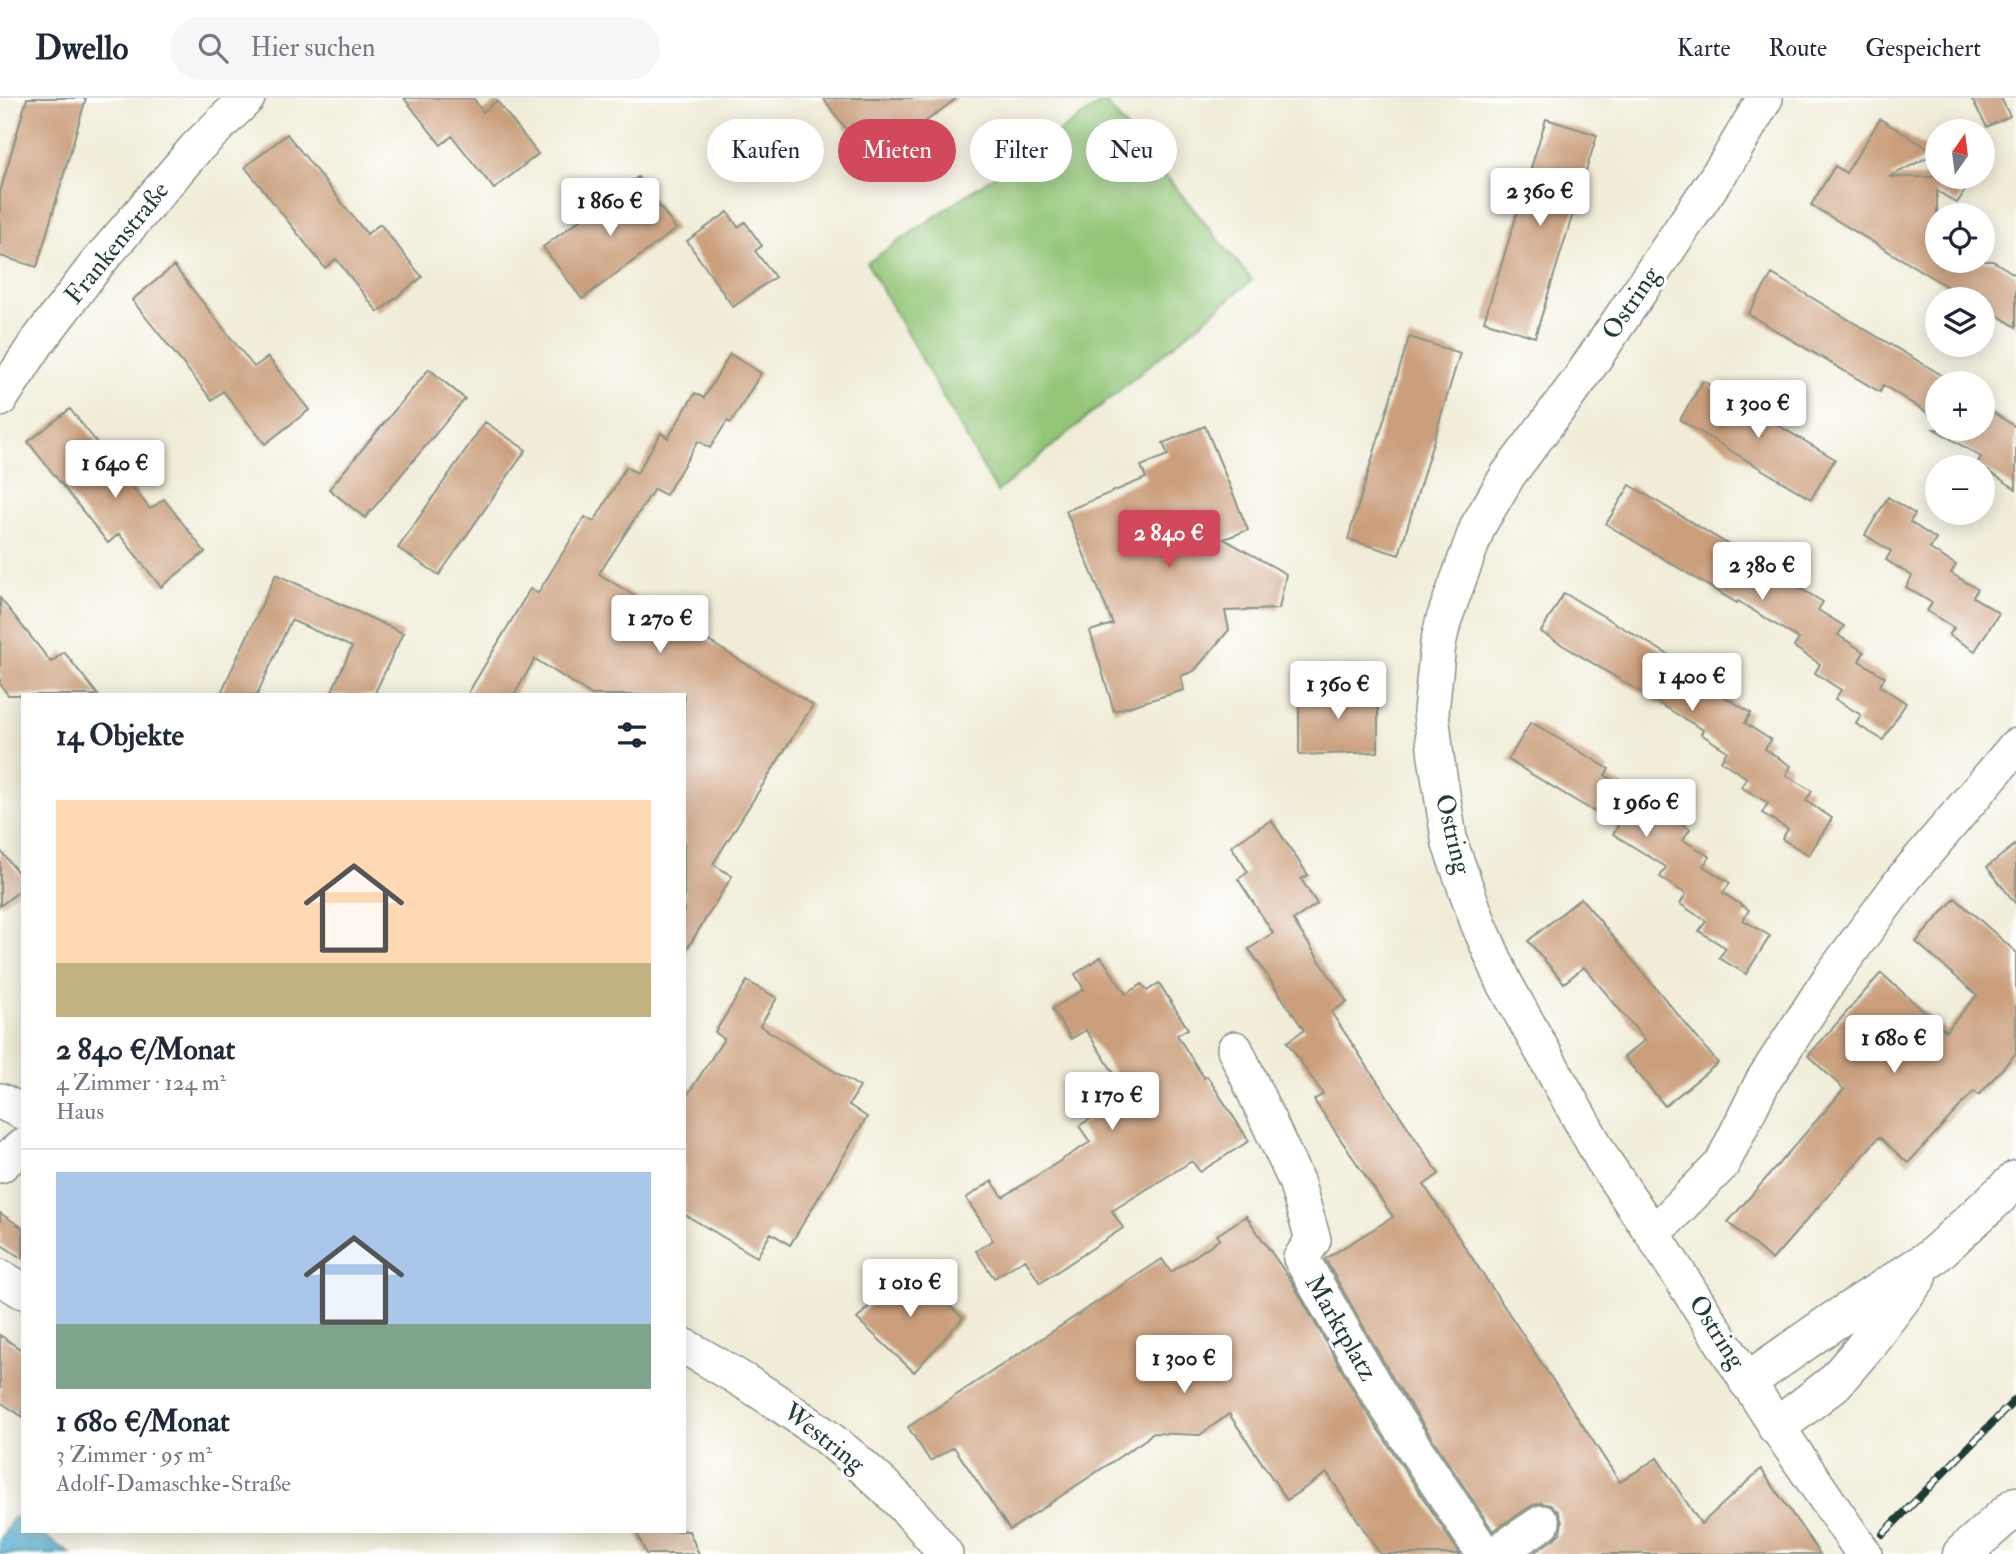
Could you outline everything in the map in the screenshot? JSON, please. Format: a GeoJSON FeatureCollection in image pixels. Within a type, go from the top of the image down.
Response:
{"type":"FeatureCollection","features":[{"type":"Feature","properties":{"kind":"main road"},"geometry":{"type":"LineString","coordinates":[[1748,1381],[1832,1322],[1931,1258],[2016,1180]]}},
{"type":"Feature","properties":{"kind":"main road"},"geometry":{"type":"LineString","coordinates":[[1777,1427],[1834,1383],[1931,1258]]}},
{"type":"Feature","properties":{"kind":"main road"},"geometry":{"type":"LineString","coordinates":[[1962,1554],[2016,1506]]}},
{"type":"Feature","properties":{"kind":"street","name":"Frankenstraße"},"geometry":{"type":"LineString","coordinates":[[0,399],[36,344],[96,265],[195,148],[247,98]]}},
{"type":"Feature","properties":{"kind":"street","name":"Ostring"},"geometry":{"type":"LineString","coordinates":[[1765,98],[1719,174],[1578,382],[1507,475],[1478,526],[1444,619],[1431,712],[1450,844],[1479,925],[1504,982],[1597,1150],[1777,1427],[1864,1554]]}},
{"type":"Feature","properties":{"kind":"street"},"geometry":{"type":"LineString","coordinates":[[1653,1234],[1722,1164],[1763,1081],[1831,977],[1905,877],[2016,746]]}},
{"type":"Feature","properties":{"kind":"street","name":"Marktplatz"},"geometry":{"type":"LineString","coordinates":[[1235,1049],[1296,1181],[1313,1240],[1301,1258],[1377,1391],[1484,1554]]}},
{"type":"Feature","properties":{"kind":"street"},"geometry":{"type":"LineString","coordinates":[[0,1101],[21,1111]]}},
{"type":"Feature","properties":{"kind":"street"},"geometry":{"type":"LineString","coordinates":[[0,1165],[21,1148]]}},
{"type":"Feature","properties":{"kind":"street"},"geometry":{"type":"LineString","coordinates":[[0,1277],[21,1290]]}},
{"type":"Feature","properties":{"kind":"street","name":"Westring"},"geometry":{"type":"LineString","coordinates":[[686,1347],[776,1400],[853,1458],[890,1492],[945,1554]]}},
{"type":"Feature","properties":{"kind":"street"},"geometry":{"type":"LineString","coordinates":[[1495,1554],[1542,1523]]}},
{"type":"Feature","properties":{"kind":"green space"},"geometry":{"type":"Polygon","coordinates":[[[1104,101],[1119,119],[1086,119],[1086,182],[1171,182],[1252,280],[997,492],[867,263],[986,182],[1072,182],[1072,123],[1104,101]]]}},
{"type":"Feature","properties":{"kind":"water"},"geometry":{"type":"Polygon","coordinates":[[[14,1517],[21,1522],[21,1533],[39,1533],[71,1554],[0,1554],[0,1540],[14,1517]]]}},
{"type":"Feature","properties":{"kind":"building"},"geometry":{"type":"Polygon","coordinates":[[[27,98],[86,98],[37,267],[0,256],[0,192],[27,98]]]}},
{"type":"Feature","properties":{"kind":"building"},"geometry":{"type":"Polygon","coordinates":[[[404,98],[473,98],[483,112],[497,101],[538,154],[494,189],[452,136],[441,145],[404,98]]]}},
{"type":"Feature","properties":{"kind":"building"},"geometry":{"type":"Polygon","coordinates":[[[823,98],[957,98],[929,119],[839,119],[823,98]]]}},
{"type":"Feature","properties":{"kind":"building"},"geometry":{"type":"Polygon","coordinates":[[[1971,98],[2001,98],[2010,116],[1995,123],[1995,119],[1983,119],[1971,98]]]}},
{"type":"Feature","properties":{"kind":"building"},"geometry":{"type":"Polygon","coordinates":[[[1546,119],[1597,135],[1535,337],[1484,321],[1546,119]]]}},
{"type":"Feature","properties":{"kind":"building"},"geometry":{"type":"Polygon","coordinates":[[[1880,119],[1925,146],[1925,159],[1889,177],[1925,177],[1925,189],[1966,189],[1957,203],[1937,191],[1937,203],[1925,203],[1925,273],[1995,273],[1995,262],[2016,275],[2016,327],[1995,314],[1995,287],[1948,287],[1811,205],[1835,166],[1846,173],[1880,119]]]}},
{"type":"Feature","properties":{"kind":"building"},"geometry":{"type":"Polygon","coordinates":[[[287,134],[367,234],[380,224],[422,277],[378,312],[336,259],[325,268],[245,167],[287,134]]]}},
{"type":"Feature","properties":{"kind":"building"},"geometry":{"type":"Polygon","coordinates":[[[638,177],[676,229],[582,299],[543,247],[638,177]]]}},
{"type":"Feature","properties":{"kind":"building"},"geometry":{"type":"Polygon","coordinates":[[[728,212],[738,227],[745,222],[762,246],[755,251],[775,277],[733,307],[687,241],[728,212]]]}},
{"type":"Feature","properties":{"kind":"building"},"geometry":{"type":"Polygon","coordinates":[[[174,266],[254,367],[268,357],[309,410],[265,444],[223,391],[212,400],[132,300],[174,266]]]}},
{"type":"Feature","properties":{"kind":"building"},"geometry":{"type":"Polygon","coordinates":[[[1772,274],[1935,371],[1925,371],[1925,411],[1883,385],[1880,392],[1748,314],[1772,274]]]}},
{"type":"Feature","properties":{"kind":"building"},"geometry":{"type":"Polygon","coordinates":[[[1409,337],[1460,353],[1399,555],[1348,539],[1409,337]]]}},
{"type":"Feature","properties":{"kind":"building"},"geometry":{"type":"Polygon","coordinates":[[[730,354],[761,373],[731,423],[727,421],[710,448],[698,441],[666,495],[654,489],[599,574],[813,705],[713,864],[732,876],[686,951],[686,693],[589,693],[535,659],[515,693],[468,693],[530,589],[538,593],[585,517],[594,522],[626,467],[637,473],[661,433],[668,438],[695,393],[704,398],[730,354]]]}},
{"type":"Feature","properties":{"kind":"building"},"geometry":{"type":"Polygon","coordinates":[[[429,369],[465,399],[365,518],[329,489],[429,369]]]}},
{"type":"Feature","properties":{"kind":"building"},"geometry":{"type":"Polygon","coordinates":[[[1703,381],[1835,459],[1811,499],[1680,420],[1703,381]]]}},
{"type":"Feature","properties":{"kind":"building"},"geometry":{"type":"Polygon","coordinates":[[[70,409],[150,509],[164,499],[205,552],[161,587],[119,534],[108,543],[28,442],[70,409]]]}},
{"type":"Feature","properties":{"kind":"building"},"geometry":{"type":"Polygon","coordinates":[[[1995,414],[2016,427],[2016,489],[1995,476],[1995,455],[1978,455],[1954,441],[1995,441],[1995,414]]]}},
{"type":"Feature","properties":{"kind":"building"},"geometry":{"type":"Polygon","coordinates":[[[485,422],[526,450],[439,575],[398,548],[485,422]]]}},
{"type":"Feature","properties":{"kind":"building"},"geometry":{"type":"Polygon","coordinates":[[[1205,426],[1248,530],[1224,539],[1286,574],[1279,609],[1225,611],[1229,630],[1194,671],[1181,676],[1184,690],[1114,711],[1090,631],[1113,624],[1066,511],[1146,478],[1141,466],[1168,455],[1163,443],[1205,426]]]}},
{"type":"Feature","properties":{"kind":"building"},"geometry":{"type":"Polygon","coordinates":[[[1630,485],[1823,602],[1818,610],[1844,626],[1838,635],[1864,652],[1859,661],[1885,677],[1880,686],[1906,703],[1883,740],[1856,724],[1861,715],[1835,699],[1841,690],[1815,673],[1820,664],[1794,647],[1799,639],[1606,524],[1630,485]]]}},
{"type":"Feature","properties":{"kind":"building"},"geometry":{"type":"Polygon","coordinates":[[[1888,497],[1915,514],[1910,522],[1936,539],[1930,549],[1956,565],[1951,573],[1977,589],[1973,597],[1999,613],[1975,651],[1949,635],[1954,628],[1927,611],[1932,603],[1906,587],[1912,576],[1886,560],[1891,551],[1865,535],[1888,497]]]}},
{"type":"Feature","properties":{"kind":"building"},"geometry":{"type":"Polygon","coordinates":[[[276,574],[403,633],[375,693],[331,693],[352,647],[291,620],[258,693],[221,693],[276,574]]]}},
{"type":"Feature","properties":{"kind":"building"},"geometry":{"type":"Polygon","coordinates":[[[1564,593],[1696,671],[1692,677],[1751,713],[1745,723],[1771,740],[1765,749],[1791,766],[1786,775],[1812,791],[1806,801],[1832,818],[1809,855],[1782,839],[1788,829],[1762,813],[1768,803],[1741,787],[1747,778],[1721,761],[1727,751],[1701,734],[1703,730],[1541,632],[1564,593]]]}},
{"type":"Feature","properties":{"kind":"building"},"geometry":{"type":"Polygon","coordinates":[[[0,598],[51,662],[64,652],[96,693],[8,695],[0,684],[0,598]]]}},
{"type":"Feature","properties":{"kind":"building"},"geometry":{"type":"Polygon","coordinates":[[[1299,689],[1378,689],[1378,752],[1299,755],[1299,689]]]}},
{"type":"Feature","properties":{"kind":"building"},"geometry":{"type":"Polygon","coordinates":[[[1531,722],[1609,769],[1605,775],[1690,829],[1683,840],[1710,857],[1703,866],[1730,883],[1723,893],[1749,910],[1743,920],[1770,936],[1746,974],[1719,958],[1726,948],[1699,931],[1706,921],[1680,904],[1686,894],[1660,877],[1666,867],[1613,834],[1618,826],[1508,760],[1531,722]]]}},
{"type":"Feature","properties":{"kind":"building"},"geometry":{"type":"Polygon","coordinates":[[[1271,820],[1308,875],[1301,879],[1317,904],[1293,920],[1347,1002],[1331,1012],[1439,1174],[1424,1185],[1620,1482],[1657,1458],[1701,1524],[1761,1469],[1820,1554],[1532,1554],[1560,1533],[1562,1522],[1558,1511],[1541,1503],[1531,1506],[1493,1531],[1394,1380],[1325,1259],[1393,1217],[1314,1100],[1323,1094],[1287,1042],[1304,1030],[1249,949],[1273,933],[1238,879],[1248,872],[1231,846],[1271,820]]]}},
{"type":"Feature","properties":{"kind":"building"},"geometry":{"type":"Polygon","coordinates":[[[2016,844],[2016,904],[1987,867],[2016,844]]]}},
{"type":"Feature","properties":{"kind":"building"},"geometry":{"type":"Polygon","coordinates":[[[0,850],[21,876],[21,890],[0,906],[0,850]]]}},
{"type":"Feature","properties":{"kind":"building"},"geometry":{"type":"Polygon","coordinates":[[[1581,898],[1718,1063],[1665,1106],[1624,1057],[1645,1040],[1584,967],[1564,983],[1528,941],[1581,898]]]}},
{"type":"Feature","properties":{"kind":"building"},"geometry":{"type":"Polygon","coordinates":[[[1955,898],[2016,952],[2016,1053],[1979,1095],[1974,1091],[1908,1163],[1879,1137],[1772,1260],[1728,1222],[1844,1089],[1808,1056],[1881,973],[1946,1031],[1977,995],[1916,942],[1955,898]]]}},
{"type":"Feature","properties":{"kind":"building"},"geometry":{"type":"Polygon","coordinates":[[[1101,957],[1126,994],[1142,984],[1147,991],[1159,983],[1188,1029],[1177,1035],[1249,1141],[1200,1172],[1192,1161],[1112,1211],[1123,1228],[1040,1283],[1025,1259],[994,1278],[976,1251],[993,1240],[966,1198],[992,1181],[1003,1197],[1090,1142],[1079,1126],[1128,1095],[1086,1030],[1071,1039],[1052,1009],[1084,989],[1075,974],[1101,957]]]}},
{"type":"Feature","properties":{"kind":"building"},"geometry":{"type":"Polygon","coordinates":[[[747,981],[777,998],[760,1026],[860,1087],[849,1105],[867,1117],[790,1245],[771,1233],[757,1257],[686,1215],[686,1097],[724,1039],[715,1032],[747,981]]]}},
{"type":"Feature","properties":{"kind":"building"},"geometry":{"type":"Polygon","coordinates":[[[0,1213],[21,1227],[21,1258],[0,1244],[0,1213]]]}},
{"type":"Feature","properties":{"kind":"building"},"geometry":{"type":"Polygon","coordinates":[[[1246,1216],[1292,1282],[1360,1402],[1460,1554],[1380,1554],[1327,1473],[1287,1500],[1229,1414],[1200,1435],[1152,1433],[1010,1530],[954,1447],[930,1461],[908,1427],[1162,1259],[1171,1272],[1220,1239],[1217,1235],[1246,1216]]]}},
{"type":"Feature","properties":{"kind":"building"},"geometry":{"type":"Polygon","coordinates":[[[906,1266],[963,1318],[914,1372],[857,1319],[906,1266]]]}},
{"type":"Feature","properties":{"kind":"building"},"geometry":{"type":"Polygon","coordinates":[[[0,1335],[21,1350],[21,1416],[0,1402],[0,1335]]]}},
{"type":"Feature","properties":{"kind":"building"},"geometry":{"type":"Polygon","coordinates":[[[689,1531],[699,1554],[646,1554],[637,1533],[689,1531]]]}},
{"type":"Feature","properties":{"kind":"railway"},"geometry":{"type":"LineString","coordinates":[[1883,1534],[2016,1399]]}}]}
